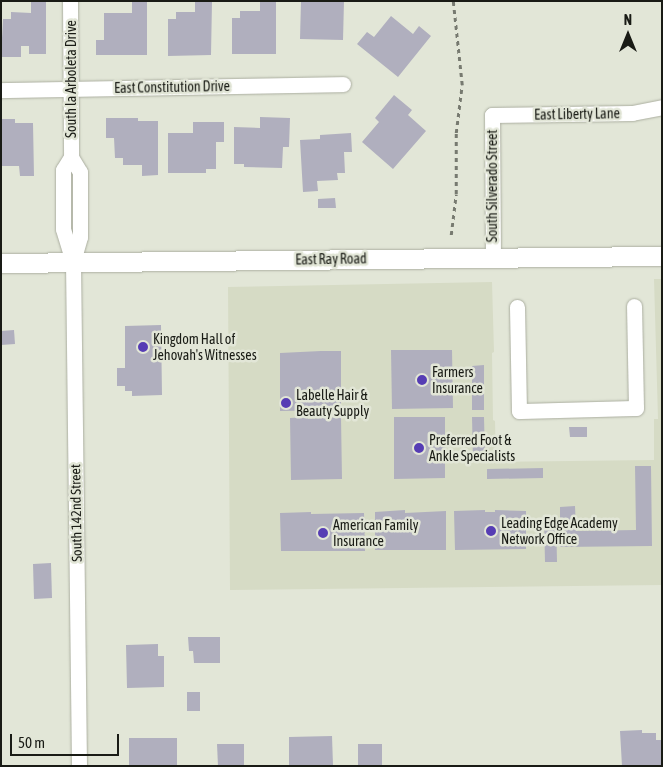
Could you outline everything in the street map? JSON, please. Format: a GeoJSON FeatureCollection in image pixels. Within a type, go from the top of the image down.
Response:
{"type":"FeatureCollection","features":[{"type":"Feature","properties":{"kind":"main road","name":"East Ray Road"},"geometry":{"type":"LineString","coordinates":[[1,263],[662,256]]}},
{"type":"Feature","properties":{"kind":"street","name":"South la Arboleta Drive"},"geometry":{"type":"LineString","coordinates":[[70,1],[71,157],[63,170],[63,228],[73,261]]}},
{"type":"Feature","properties":{"kind":"street","name":"East Constitution Drive"},"geometry":{"type":"LineString","coordinates":[[1,90],[342,84]]}},
{"type":"Feature","properties":{"kind":"street","name":"East Liberty Lane"},"geometry":{"type":"LineString","coordinates":[[492,115],[632,113],[662,106]]}},
{"type":"Feature","properties":{"kind":"street","name":"South Silverado Street"},"geometry":{"type":"LineString","coordinates":[[492,115],[493,257]]}},
{"type":"Feature","properties":{"kind":"street","name":"South 142nd Street"},"geometry":{"type":"LineString","coordinates":[[73,261],[79,766]]}},
{"type":"Feature","properties":{"kind":"street"},"geometry":{"type":"LineString","coordinates":[[516,307],[519,411],[636,408],[634,306]]}},
{"type":"Feature","properties":{"kind":"path"},"geometry":{"type":"LineString","coordinates":[[451,235],[456,194],[456,133],[462,85],[453,1]]}},
{"type":"Feature","properties":{"kind":"shaded area"},"geometry":{"type":"Polygon","coordinates":[[[654,279],[662,279],[662,585],[230,590],[228,287],[492,282],[493,420],[495,421],[496,462],[654,460],[654,419],[658,419],[654,279]]]}},
{"type":"Feature","properties":{"kind":"building"},"geometry":{"type":"Polygon","coordinates":[[[260,1],[276,1],[276,54],[232,54],[232,18],[240,18],[240,11],[260,11],[260,1]]]}},
{"type":"Feature","properties":{"kind":"building"},"geometry":{"type":"Polygon","coordinates":[[[301,1],[344,1],[343,40],[300,39],[301,1]]]}},
{"type":"Feature","properties":{"kind":"building"},"geometry":{"type":"Polygon","coordinates":[[[31,2],[46,2],[46,54],[29,54],[29,46],[21,46],[21,57],[1,57],[3,19],[11,19],[11,12],[31,13],[31,2]]]}},
{"type":"Feature","properties":{"kind":"building"},"geometry":{"type":"Polygon","coordinates":[[[132,2],[147,2],[147,55],[96,55],[96,40],[104,40],[104,13],[132,13],[132,2]]]}},
{"type":"Feature","properties":{"kind":"building"},"geometry":{"type":"Polygon","coordinates":[[[195,2],[212,2],[211,55],[168,56],[168,19],[176,19],[176,12],[195,12],[195,2]]]}},
{"type":"Feature","properties":{"kind":"building"},"geometry":{"type":"Polygon","coordinates":[[[391,16],[413,34],[419,26],[431,36],[398,77],[357,44],[367,32],[374,37],[391,16]]]}},
{"type":"Feature","properties":{"kind":"building"},"geometry":{"type":"Polygon","coordinates":[[[394,95],[412,110],[408,115],[426,131],[393,169],[362,142],[379,122],[375,118],[394,95]]]}},
{"type":"Feature","properties":{"kind":"building"},"geometry":{"type":"Polygon","coordinates":[[[260,117],[290,118],[289,147],[283,147],[282,168],[244,167],[244,164],[234,164],[234,127],[260,128],[260,117]]]}},
{"type":"Feature","properties":{"kind":"building"},"geometry":{"type":"Polygon","coordinates":[[[106,118],[138,118],[138,121],[158,121],[158,175],[142,176],[142,165],[123,165],[123,158],[115,158],[114,138],[106,138],[106,118]]]}},
{"type":"Feature","properties":{"kind":"building"},"geometry":{"type":"Polygon","coordinates":[[[1,119],[15,119],[15,123],[33,123],[34,176],[20,176],[19,166],[1,166],[1,119]]]}},
{"type":"Feature","properties":{"kind":"building"},"geometry":{"type":"Polygon","coordinates":[[[193,122],[224,122],[224,142],[216,142],[216,169],[206,169],[206,173],[168,173],[168,133],[193,133],[193,122]]]}},
{"type":"Feature","properties":{"kind":"building"},"geometry":{"type":"Polygon","coordinates":[[[351,133],[352,152],[344,152],[345,173],[337,173],[338,180],[317,181],[318,191],[303,192],[300,140],[320,139],[320,135],[351,133]]]}},
{"type":"Feature","properties":{"kind":"building"},"geometry":{"type":"Polygon","coordinates":[[[335,198],[336,208],[318,208],[318,199],[335,198]]]}},
{"type":"Feature","properties":{"kind":"building","name":"Kingdom Hall of Jehovah's Witnesses"},"geometry":{"type":"Polygon","coordinates":[[[161,325],[162,395],[132,396],[132,391],[125,391],[125,386],[117,386],[117,368],[125,368],[125,326],[161,325]]]}},
{"type":"Feature","properties":{"kind":"building"},"geometry":{"type":"Polygon","coordinates":[[[14,330],[15,344],[1,345],[1,331],[14,330]]]}},
{"type":"Feature","properties":{"kind":"building","name":"Farmers Insurance"},"geometry":{"type":"Polygon","coordinates":[[[391,350],[452,350],[453,408],[392,409],[391,350]]]}},
{"type":"Feature","properties":{"kind":"building"},"geometry":{"type":"Polygon","coordinates":[[[341,351],[341,410],[280,411],[280,353],[341,351]]]}},
{"type":"Feature","properties":{"kind":"building"},"geometry":{"type":"Polygon","coordinates":[[[484,365],[484,410],[472,410],[472,366],[484,365]]]}},
{"type":"Feature","properties":{"kind":"building"},"geometry":{"type":"Polygon","coordinates":[[[308,417],[308,419],[341,417],[342,479],[291,480],[290,418],[308,417]]]}},
{"type":"Feature","properties":{"kind":"building","name":"Preferred Foot & Ankle Specialists"},"geometry":{"type":"Polygon","coordinates":[[[394,417],[445,417],[445,478],[394,479],[394,417]]]}},
{"type":"Feature","properties":{"kind":"building"},"geometry":{"type":"Polygon","coordinates":[[[472,417],[484,417],[485,461],[473,461],[472,417]]]}},
{"type":"Feature","properties":{"kind":"building"},"geometry":{"type":"Polygon","coordinates":[[[569,427],[587,427],[587,437],[570,437],[569,427]]]}},
{"type":"Feature","properties":{"kind":"building"},"geometry":{"type":"Polygon","coordinates":[[[635,466],[651,466],[652,546],[560,547],[560,507],[575,506],[576,531],[636,530],[635,466]]]}},
{"type":"Feature","properties":{"kind":"building"},"geometry":{"type":"Polygon","coordinates":[[[543,468],[543,478],[487,479],[487,469],[543,468]]]}},
{"type":"Feature","properties":{"kind":"building"},"geometry":{"type":"Polygon","coordinates":[[[405,510],[405,513],[446,511],[446,550],[375,550],[375,512],[405,510]]]}},
{"type":"Feature","properties":{"kind":"building","name":"Leading Edge Academy Network Office"},"geometry":{"type":"Polygon","coordinates":[[[485,510],[485,512],[495,512],[495,510],[526,511],[526,549],[455,550],[454,511],[485,510]]]}},
{"type":"Feature","properties":{"kind":"building","name":"American Family Insurance"},"geometry":{"type":"Polygon","coordinates":[[[311,512],[311,514],[364,513],[365,551],[281,551],[280,513],[311,512]]]}},
{"type":"Feature","properties":{"kind":"building"},"geometry":{"type":"Polygon","coordinates":[[[544,517],[556,517],[557,562],[545,562],[544,517]]]}},
{"type":"Feature","properties":{"kind":"building"},"geometry":{"type":"Polygon","coordinates":[[[51,563],[52,598],[34,599],[33,564],[51,563]]]}},
{"type":"Feature","properties":{"kind":"building"},"geometry":{"type":"Polygon","coordinates":[[[188,637],[220,637],[220,663],[194,663],[193,651],[189,651],[188,637]]]}},
{"type":"Feature","properties":{"kind":"building"},"geometry":{"type":"Polygon","coordinates":[[[158,644],[158,656],[164,656],[164,687],[127,688],[126,645],[158,644]]]}},
{"type":"Feature","properties":{"kind":"building"},"geometry":{"type":"Polygon","coordinates":[[[187,692],[200,692],[200,711],[187,711],[187,692]]]}},
{"type":"Feature","properties":{"kind":"building"},"geometry":{"type":"Polygon","coordinates":[[[642,730],[642,733],[656,733],[656,740],[662,740],[662,766],[622,766],[620,731],[642,730]]]}},
{"type":"Feature","properties":{"kind":"building"},"geometry":{"type":"Polygon","coordinates":[[[332,736],[333,765],[289,766],[289,737],[332,736]]]}},
{"type":"Feature","properties":{"kind":"building"},"geometry":{"type":"Polygon","coordinates":[[[129,738],[177,738],[177,766],[129,766],[129,738]]]}},
{"type":"Feature","properties":{"kind":"building"},"geometry":{"type":"Polygon","coordinates":[[[217,744],[244,744],[244,766],[218,766],[217,744]]]}},
{"type":"Feature","properties":{"kind":"building"},"geometry":{"type":"Polygon","coordinates":[[[358,744],[382,744],[382,765],[358,765],[358,744]]]}},
{"type":"Feature","properties":{"kind":"place","name":"Kingdom Hall of Jehovah's Witnesses"},"geometry":{"type":"Point","coordinates":[143,347]}},
{"type":"Feature","properties":{"kind":"place","name":"Farmers Insurance"},"geometry":{"type":"Point","coordinates":[422,380]}},
{"type":"Feature","properties":{"kind":"place","name":"Labelle Hair & Beauty Supply"},"geometry":{"type":"Point","coordinates":[286,403]}},
{"type":"Feature","properties":{"kind":"place","name":"Preferred Foot & Ankle Specialists"},"geometry":{"type":"Point","coordinates":[419,448]}},
{"type":"Feature","properties":{"kind":"place","name":"Leading Edge Academy Network Office"},"geometry":{"type":"Point","coordinates":[491,531]}},
{"type":"Feature","properties":{"kind":"place","name":"American Family Insurance"},"geometry":{"type":"Point","coordinates":[323,533]}}]}
